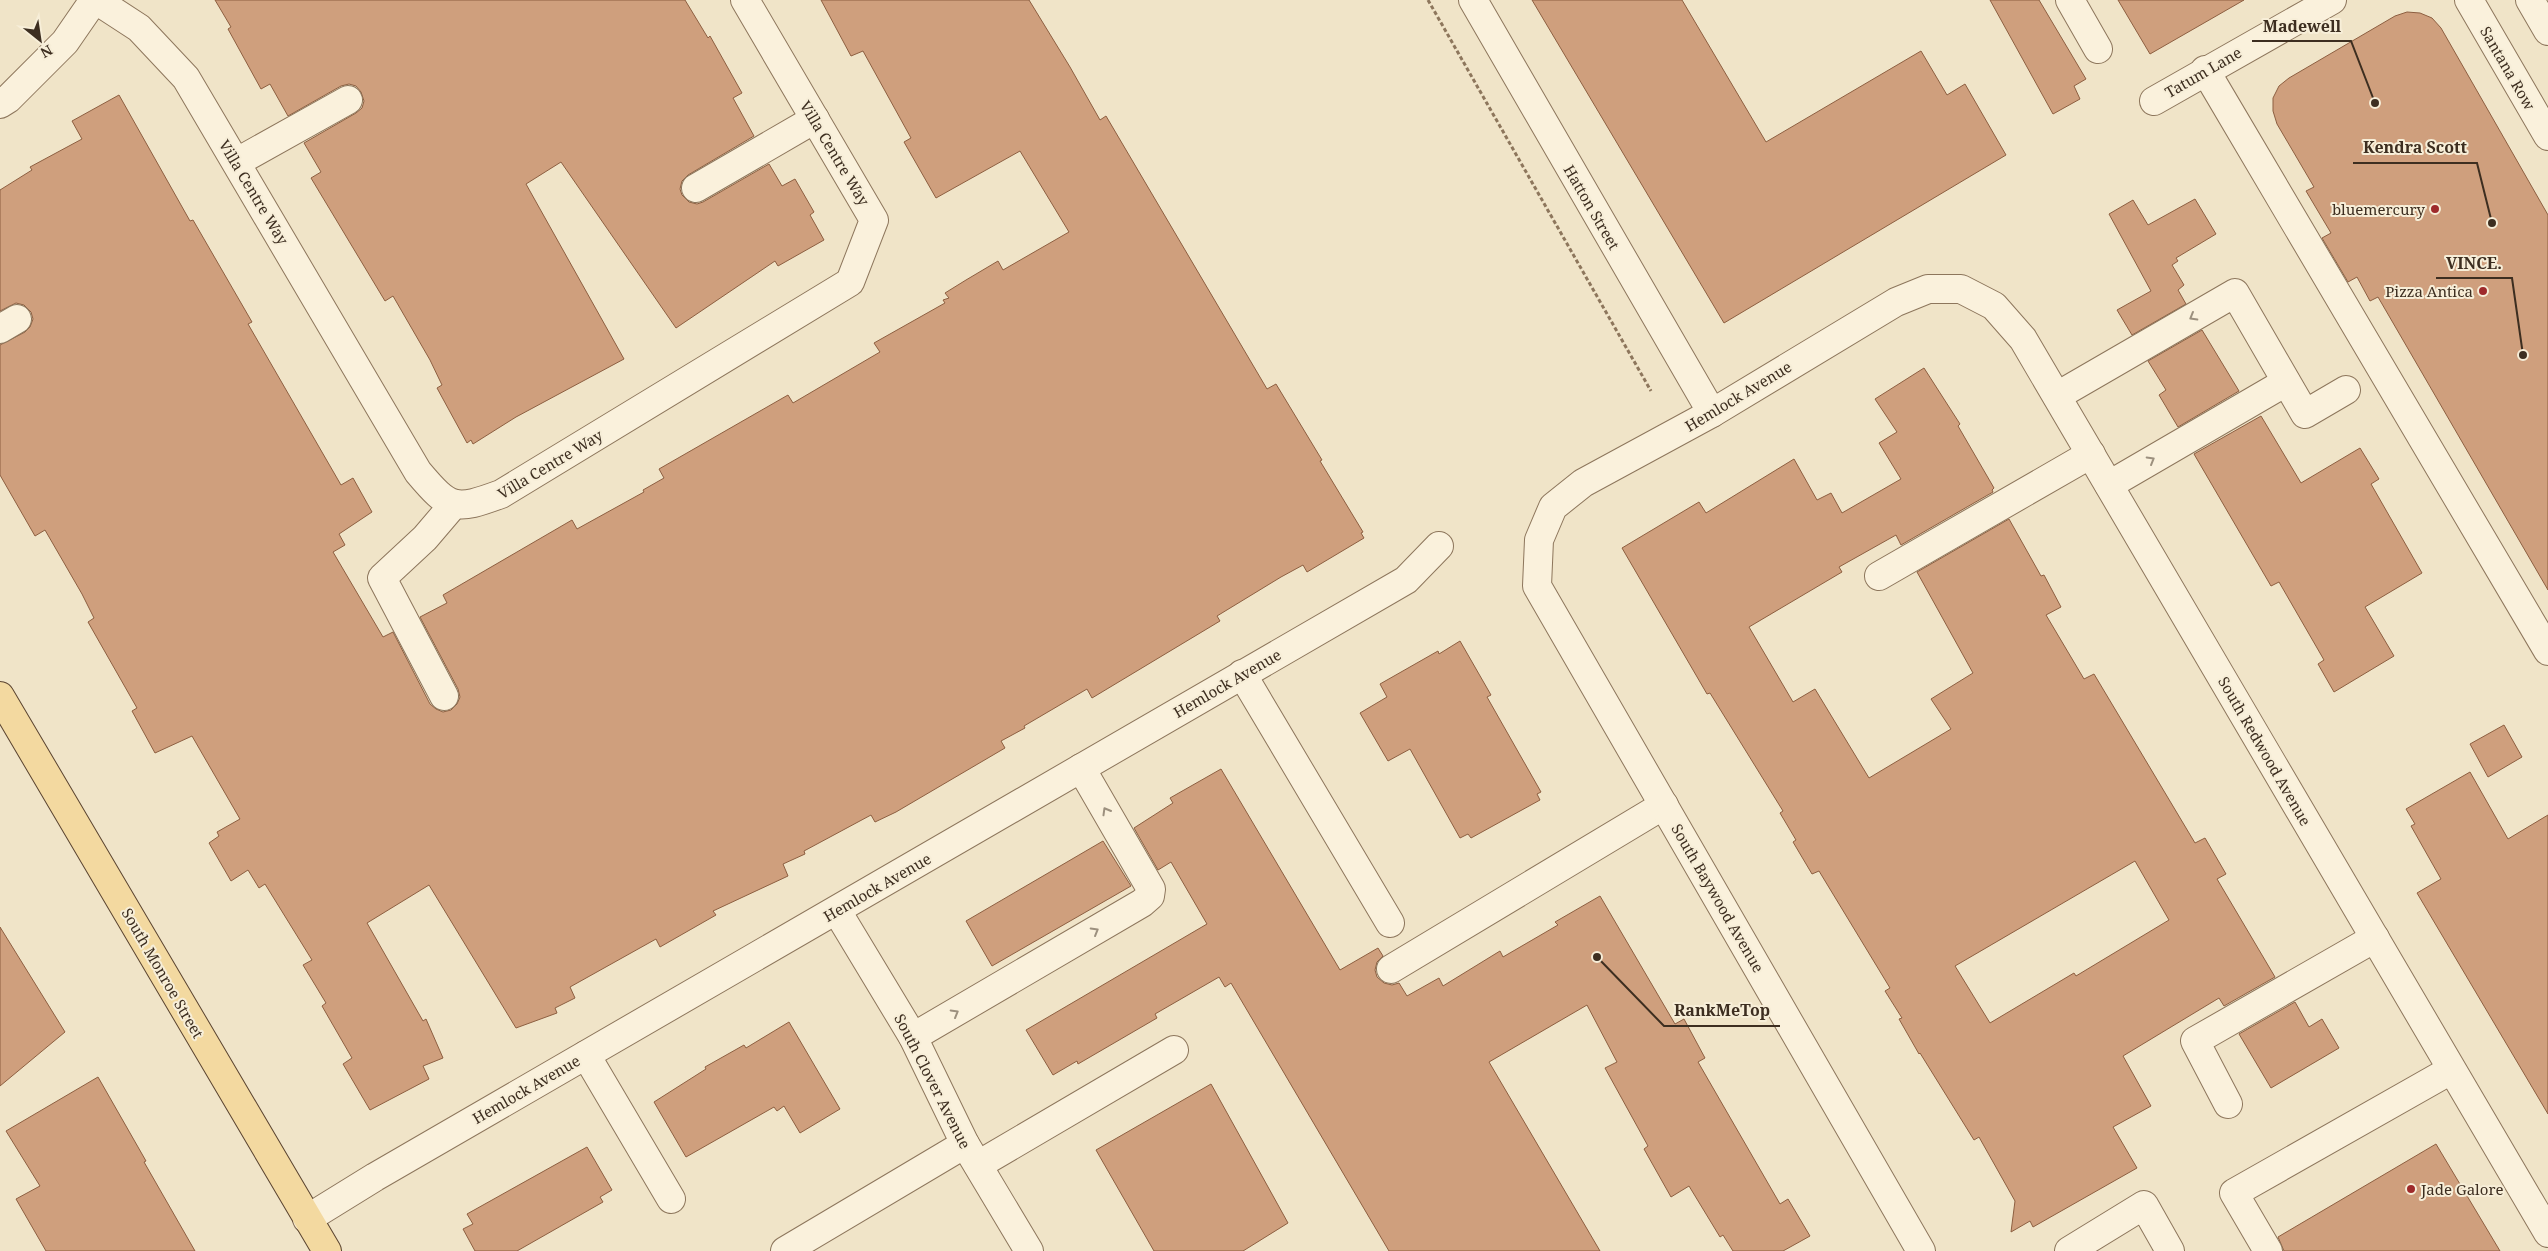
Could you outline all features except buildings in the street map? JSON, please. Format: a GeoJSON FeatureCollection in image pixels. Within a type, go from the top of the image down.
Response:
{"type":"FeatureCollection","features":[{"type":"Feature","properties":{"kind":"main road","name":"South Monroe Street"},"geometry":{"type":"LineString","coordinates":[[0,696],[326,1251]]}},
{"type":"Feature","properties":{"kind":"street","name":"Villa Centre Way"},"geometry":{"type":"LineString","coordinates":[[0,104],[8,99],[65,42],[95,0],[139,28],[186,78],[418,472],[439,498],[454,504],[471,505],[502,494],[850,282],[874,220],[745,0]]}},
{"type":"Feature","properties":{"kind":"street","name":"Hatton Street"},"geometry":{"type":"LineString","coordinates":[[1472,0],[1712,413]]}},
{"type":"Feature","properties":{"kind":"street"},"geometry":{"type":"LineString","coordinates":[[2070,0],[2098,49]]}},
{"type":"Feature","properties":{"kind":"street","name":"Tatum Lane"},"geometry":{"type":"LineString","coordinates":[[2154,100],[2332,0]]}},
{"type":"Feature","properties":{"kind":"street","name":"Santana Row"},"geometry":{"type":"LineString","coordinates":[[2469,0],[2548,136]]}},
{"type":"Feature","properties":{"kind":"street"},"geometry":{"type":"LineString","coordinates":[[2530,0],[2548,31]]}},
{"type":"Feature","properties":{"kind":"street"},"geometry":{"type":"LineString","coordinates":[[2205,70],[2548,651]]}},
{"type":"Feature","properties":{"kind":"street"},"geometry":{"type":"LineString","coordinates":[[237,162],[348,100]]}},
{"type":"Feature","properties":{"kind":"street"},"geometry":{"type":"LineString","coordinates":[[696,188],[815,119]]}},
{"type":"Feature","properties":{"kind":"street","name":"Hemlock Avenue"},"geometry":{"type":"LineString","coordinates":[[1539,540],[1553,507],[1583,483],[1712,413],[1896,302],[1928,288],[1961,289]]}},
{"type":"Feature","properties":{"kind":"street","name":"South Redwood Avenue"},"geometry":{"type":"LineString","coordinates":[[1961,289],[1994,306],[2023,339],[2548,1233]]}},
{"type":"Feature","properties":{"kind":"street"},"geometry":{"type":"LineString","coordinates":[[2057,396],[2235,292],[2305,414],[2346,390]]}},
{"type":"Feature","properties":{"kind":"street"},"geometry":{"type":"LineString","coordinates":[[2109,485],[2286,382]]}},
{"type":"Feature","properties":{"kind":"street"},"geometry":{"type":"LineString","coordinates":[[1879,576],[2091,454]]}},
{"type":"Feature","properties":{"kind":"street"},"geometry":{"type":"LineString","coordinates":[[444,696],[382,578],[425,538],[454,504]]}},
{"type":"Feature","properties":{"kind":"street","name":"South Baywood Avenue"},"geometry":{"type":"LineString","coordinates":[[1539,540],[1537,586],[1918,1250]]}},
{"type":"Feature","properties":{"kind":"street","name":"Hemlock Avenue"},"geometry":{"type":"LineString","coordinates":[[308,1219],[586,1055],[838,911],[1406,580],[1439,546]]}},
{"type":"Feature","properties":{"kind":"street"},"geometry":{"type":"LineString","coordinates":[[1242,674],[1390,924]]}},
{"type":"Feature","properties":{"kind":"street"},"geometry":{"type":"LineString","coordinates":[[913,1037],[1134,908],[1150,896],[1151,889],[1081,768]]}},
{"type":"Feature","properties":{"kind":"street"},"geometry":{"type":"LineString","coordinates":[[1391,969],[1664,805]]}},
{"type":"Feature","properties":{"kind":"street","name":"South Clover Avenue"},"geometry":{"type":"LineString","coordinates":[[838,911],[913,1037],[971,1155],[1029,1251]]}},
{"type":"Feature","properties":{"kind":"street"},"geometry":{"type":"LineString","coordinates":[[2228,1104],[2194,1041],[2375,938]]}},
{"type":"Feature","properties":{"kind":"street"},"geometry":{"type":"LineString","coordinates":[[785,1251],[1174,1050]]}},
{"type":"Feature","properties":{"kind":"street"},"geometry":{"type":"LineString","coordinates":[[586,1055],[671,1200]]}},
{"type":"Feature","properties":{"kind":"street"},"geometry":{"type":"LineString","coordinates":[[2268,1251],[2234,1193],[2452,1070]]}},
{"type":"Feature","properties":{"kind":"street"},"geometry":{"type":"LineString","coordinates":[[2069,1251],[2144,1205],[2170,1251]]}},
{"type":"Feature","properties":{"kind":"path"},"geometry":{"type":"LineString","coordinates":[[1428,0],[1651,391]]}},
{"type":"Feature","properties":{"kind":"place","name":"Madewell"},"geometry":{"type":"Point","coordinates":[2375,103]}},
{"type":"Feature","properties":{"kind":"place","name":"bluemercury"},"geometry":{"type":"Point","coordinates":[2435,209]}},
{"type":"Feature","properties":{"kind":"place","name":"Kendra Scott"},"geometry":{"type":"Point","coordinates":[2492,223]}},
{"type":"Feature","properties":{"kind":"place","name":"Pizza Antica"},"geometry":{"type":"Point","coordinates":[2483,291]}},
{"type":"Feature","properties":{"kind":"place","name":"VINCE."},"geometry":{"type":"Point","coordinates":[2523,355]}},
{"type":"Feature","properties":{"kind":"place","name":"RankMeTop"},"geometry":{"type":"Point","coordinates":[1597,957]}},
{"type":"Feature","properties":{"kind":"place","name":"Jade Galore"},"geometry":{"type":"Point","coordinates":[2411,1189]}}]}
